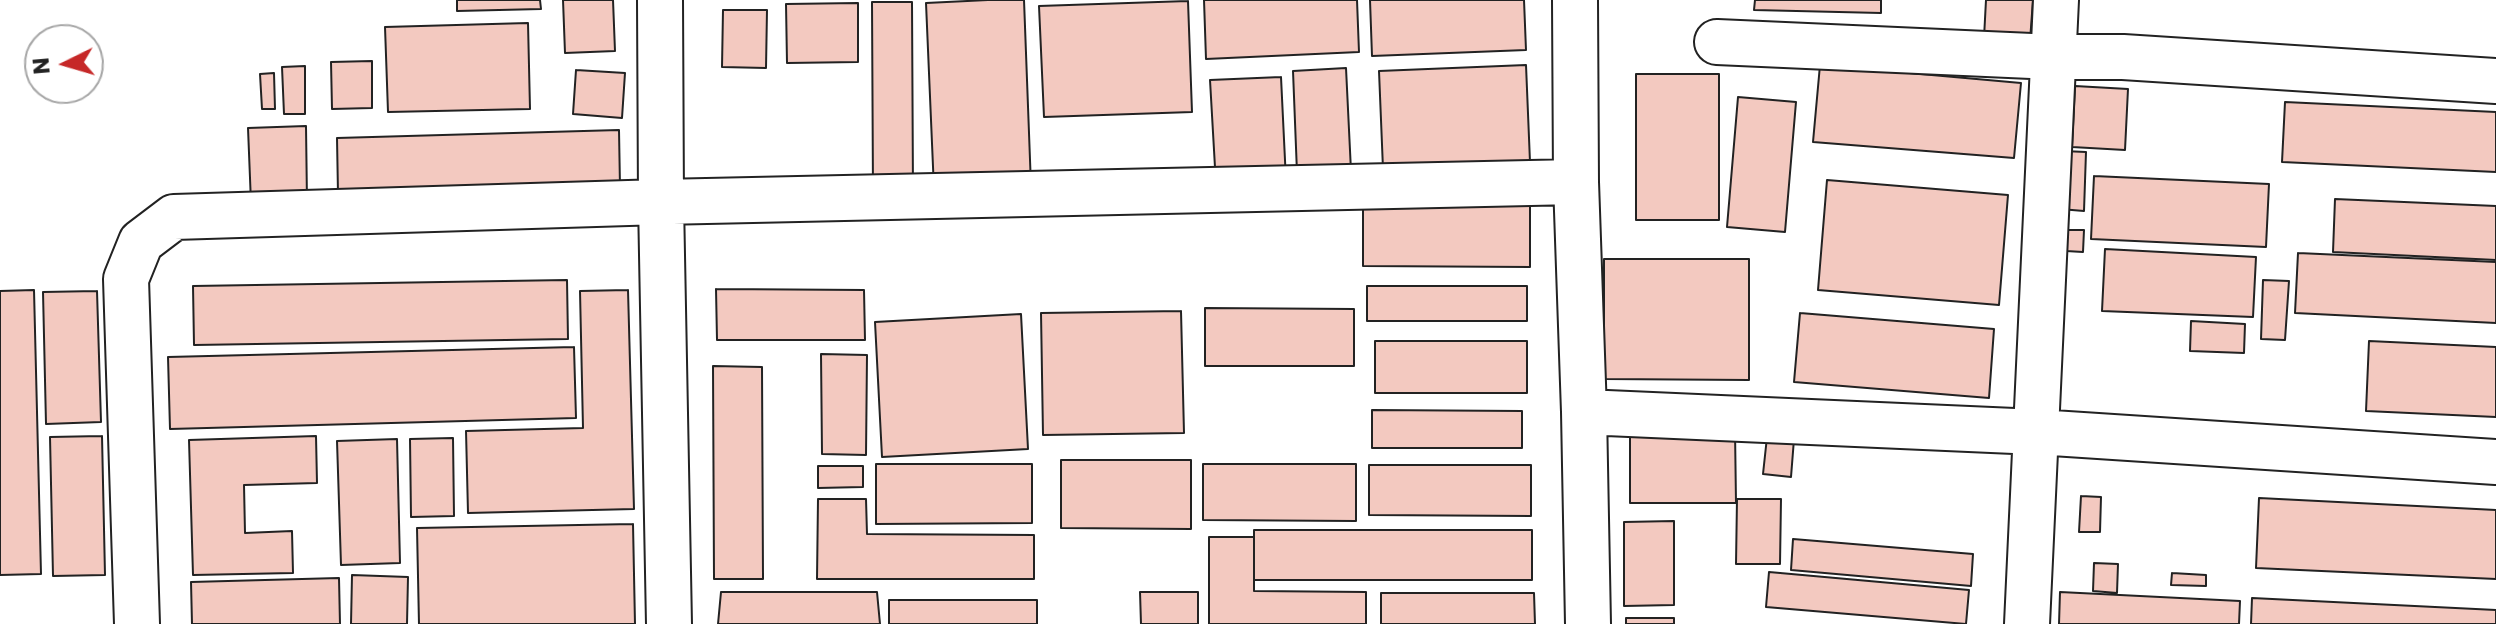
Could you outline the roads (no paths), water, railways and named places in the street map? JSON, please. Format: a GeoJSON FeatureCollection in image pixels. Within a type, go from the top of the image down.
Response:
{"type":"FeatureCollection","features":[{"type":"Feature","properties":{"kind":"street"},"geometry":{"type":"LineString","coordinates":[[660,0],[669,624]]}},
{"type":"Feature","properties":{"kind":"street"},"geometry":{"type":"LineString","coordinates":[[1575,0],[1576,182],[1588,624]]}},
{"type":"Feature","properties":{"kind":"street"},"geometry":{"type":"LineString","coordinates":[[2027,624],[2056,0]]}},
{"type":"Feature","properties":{"kind":"street"},"geometry":{"type":"LineString","coordinates":[[1717,42],[2054,57],[2123,57],[2496,81]]}},
{"type":"Feature","properties":{"kind":"street"},"geometry":{"type":"LineString","coordinates":[[137,624],[126,279],[141,242],[174,217],[661,202],[1576,182]]}},
{"type":"Feature","properties":{"kind":"street"},"geometry":{"type":"LineString","coordinates":[[1584,412],[2037,432],[2496,462]]}}]}
